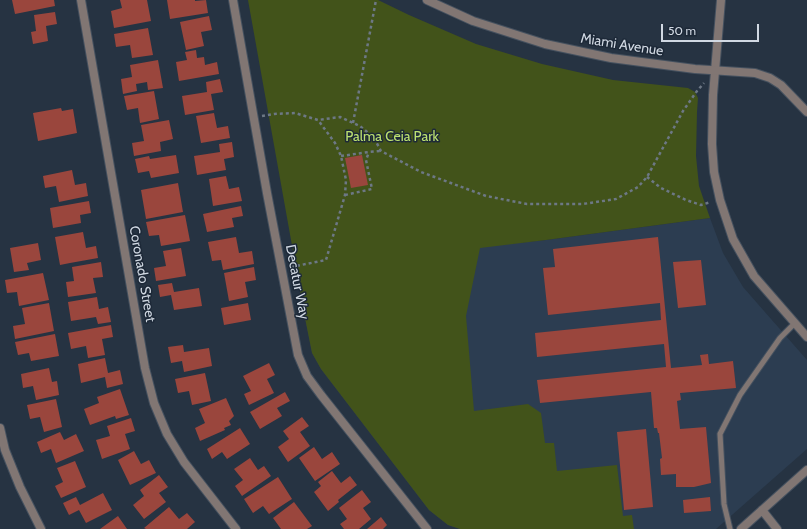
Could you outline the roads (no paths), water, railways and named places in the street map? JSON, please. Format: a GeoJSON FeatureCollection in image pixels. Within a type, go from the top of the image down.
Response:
{"type":"FeatureCollection","features":[{"type":"Feature","properties":{"kind":"street","name":"Coronado Street"},"geometry":{"type":"LineString","coordinates":[[81,0],[145,368],[154,403],[167,434],[184,462],[236,529]]}},
{"type":"Feature","properties":{"kind":"street","name":"Decatur Way"},"geometry":{"type":"LineString","coordinates":[[233,0],[298,355],[307,376],[427,529]]}},
{"type":"Feature","properties":{"kind":"street","name":"Miami Avenue"},"geometry":{"type":"LineString","coordinates":[[426,0],[473,21],[545,44],[611,58],[755,73],[770,78],[781,85],[807,112]]}},
{"type":"Feature","properties":{"kind":"street"},"geometry":{"type":"LineString","coordinates":[[721,0],[713,95],[712,144],[714,172],[720,200],[733,239],[754,276],[807,337]]}},
{"type":"Feature","properties":{"kind":"street"},"geometry":{"type":"LineString","coordinates":[[0,428],[3,451],[41,529]]}},
{"type":"Feature","properties":{"kind":"street"},"geometry":{"type":"LineString","coordinates":[[740,529],[807,470]]}},
{"type":"Feature","properties":{"kind":"street"},"geometry":{"type":"LineString","coordinates":[[762,510],[777,529]]}},
{"type":"Feature","properties":{"kind":"lane"},"geometry":{"type":"LineString","coordinates":[[730,529],[724,504],[720,434],[740,395],[780,338],[795,323]]}},
{"type":"Feature","properties":{"kind":"park label","name":"Palma Ceia Park"},"geometry":{"type":"Point","coordinates":[392,137]}}]}
